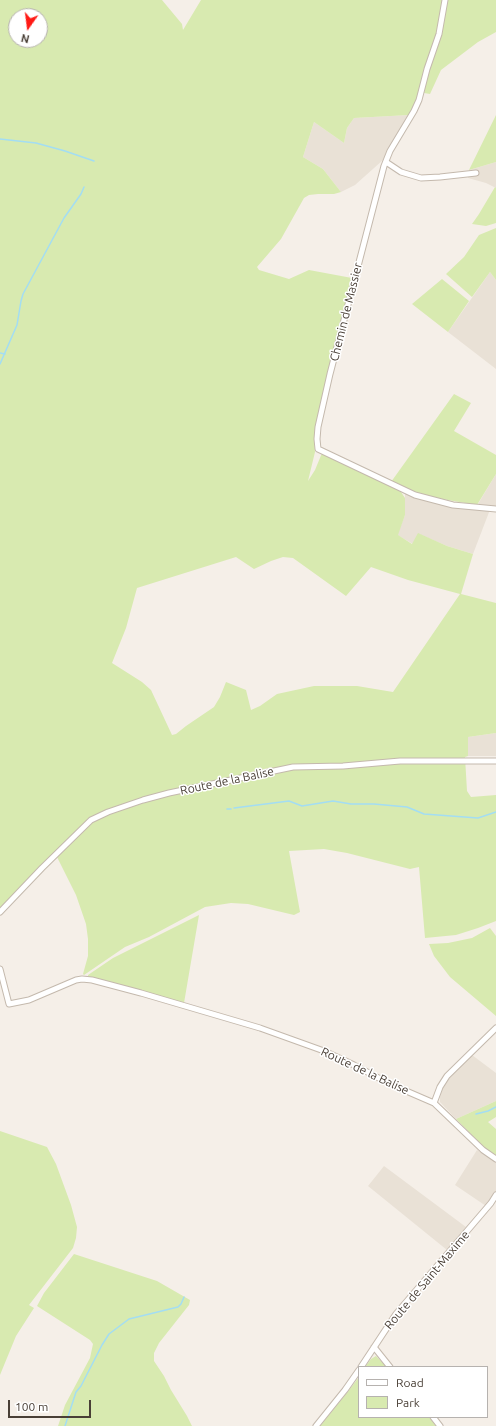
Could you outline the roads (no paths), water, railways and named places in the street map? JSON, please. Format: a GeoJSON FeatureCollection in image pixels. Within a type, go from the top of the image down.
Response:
{"type":"FeatureCollection","features":[{"type":"Feature","properties":{"kind":"street","name":"Chemin de Massier"},"geometry":{"type":"LineString","coordinates":[[445,0],[439,34],[427,69],[419,100],[410,120],[386,158],[330,374],[318,427],[317,439],[318,449],[414,495],[453,505],[496,510]]}},
{"type":"Feature","properties":{"kind":"street"},"geometry":{"type":"LineString","coordinates":[[386,162],[401,172],[421,178],[476,173]]}},
{"type":"Feature","properties":{"kind":"street","name":"Route de la Balise"},"geometry":{"type":"LineString","coordinates":[[0,912],[91,820],[108,812],[143,800],[169,793],[293,767],[343,766],[400,761],[496,761]]}},
{"type":"Feature","properties":{"kind":"street","name":"Route de la Balise"},"geometry":{"type":"LineString","coordinates":[[0,969],[9,1004],[29,1000],[76,980],[82,979],[103,982],[277,1034],[334,1055],[390,1084],[434,1103]]}},
{"type":"Feature","properties":{"kind":"street"},"geometry":{"type":"LineString","coordinates":[[496,1028],[447,1076],[440,1087],[434,1103],[483,1150],[496,1159]]}},
{"type":"Feature","properties":{"kind":"street","name":"Route de Saint-Maxime"},"geometry":{"type":"LineString","coordinates":[[362,1366],[396,1314],[491,1203],[496,1195]]}},
{"type":"Feature","properties":{"kind":"street"},"geometry":{"type":"LineString","coordinates":[[374,1347],[389,1366]]}},
{"type":"Feature","properties":{"kind":"street"},"geometry":{"type":"LineString","coordinates":[[316,1426],[346,1390],[358,1372]]}},
{"type":"Feature","properties":{"kind":"street"},"geometry":{"type":"LineString","coordinates":[[434,1418],[440,1426]]}},
{"type":"Feature","properties":{"kind":"waterway"},"geometry":{"type":"LineString","coordinates":[[0,139],[36,143],[94,161]]}},
{"type":"Feature","properties":{"kind":"waterway"},"geometry":{"type":"LineString","coordinates":[[0,364],[17,325],[23,294],[64,218],[81,194],[84,187]]}},
{"type":"Feature","properties":{"kind":"waterway"},"geometry":{"type":"LineString","coordinates":[[0,353],[5,354]]}},
{"type":"Feature","properties":{"kind":"waterway"},"geometry":{"type":"LineString","coordinates":[[234,808],[289,801],[302,806],[333,801],[351,804],[374,804],[407,807],[424,814],[478,818],[496,812]]}},
{"type":"Feature","properties":{"kind":"waterway"},"geometry":{"type":"LineString","coordinates":[[476,1114],[496,1107]]}},
{"type":"Feature","properties":{"kind":"waterway"},"geometry":{"type":"LineString","coordinates":[[65,1426],[76,1392],[81,1386],[109,1334],[129,1319],[178,1307],[184,1297]]}}]}
